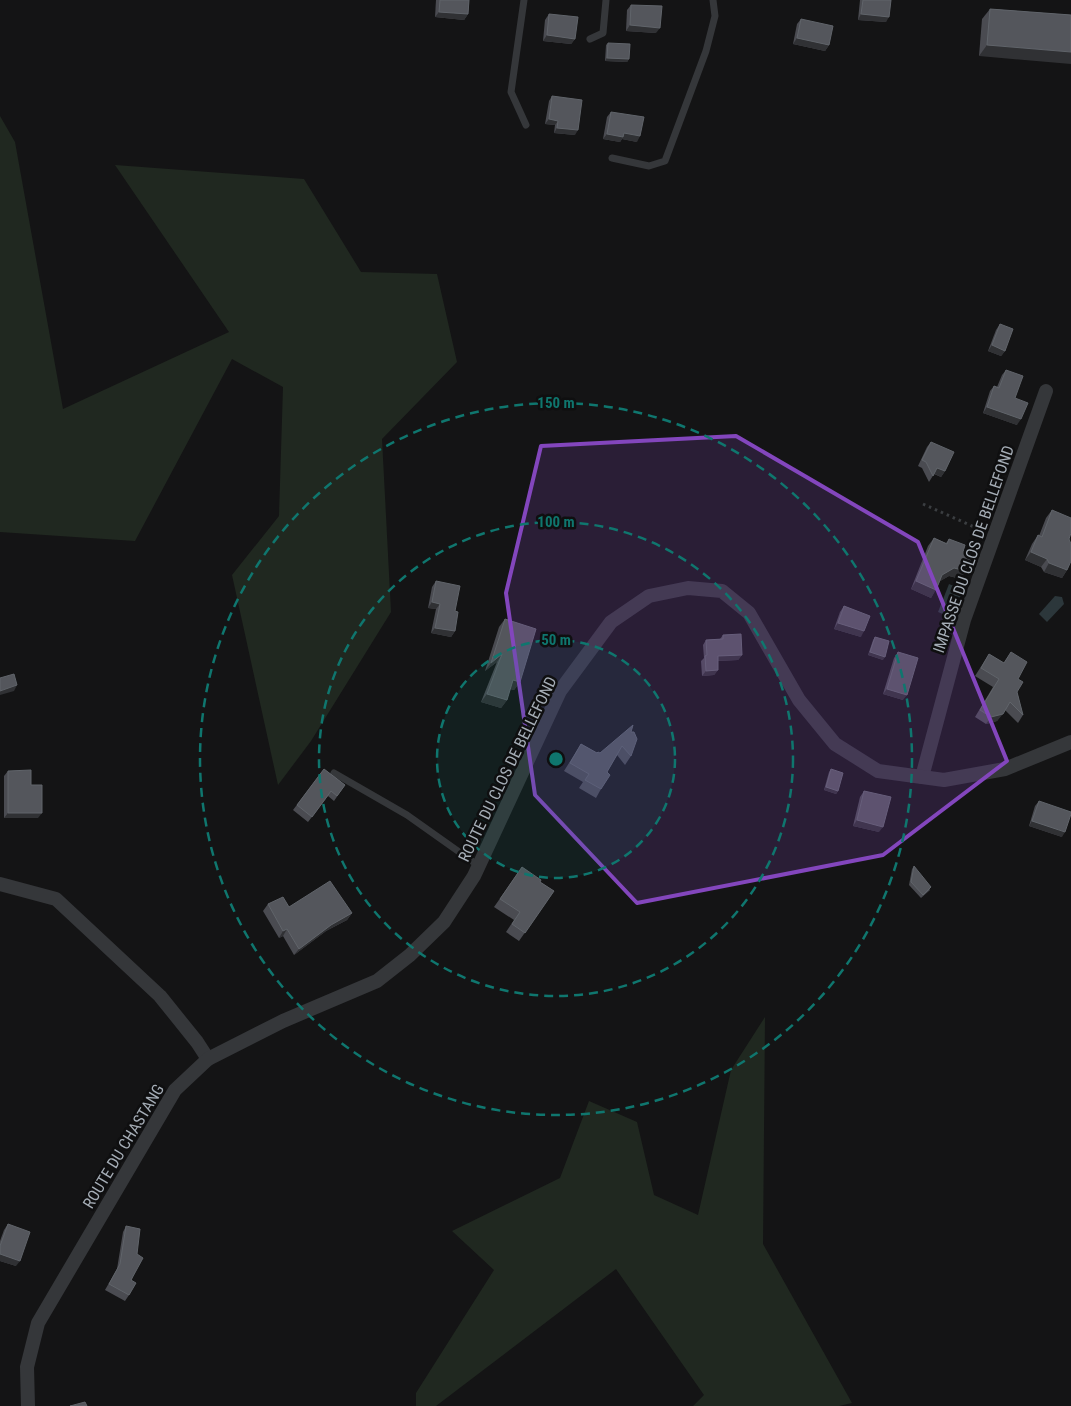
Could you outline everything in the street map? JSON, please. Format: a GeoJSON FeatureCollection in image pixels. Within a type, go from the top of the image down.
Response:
{"type":"FeatureCollection","features":[{"type":"Feature","properties":{"kind":"street","name":"IMPASSE DU CLOS DE BELLEFOND"},"geometry":{"type":"LineString","coordinates":[[922,777],[964,620],[1046,391]]}},
{"type":"Feature","properties":{"kind":"street","name":"ROUTE DU CLOS DE BELLEFOND"},"geometry":{"type":"LineString","coordinates":[[208,1058],[282,1021],[377,981],[410,955],[444,922],[474,876],[560,691],[611,622],[649,596],[688,588],[722,591],[749,613],[799,700],[834,744],[878,771],[944,780],[1005,769],[1071,742]]}},
{"type":"Feature","properties":{"kind":"street"},"geometry":{"type":"LineString","coordinates":[[0,884],[56,898],[160,996],[198,1042],[208,1058]]}},
{"type":"Feature","properties":{"kind":"street","name":"ROUTE DU CHASTANG"},"geometry":{"type":"LineString","coordinates":[[28,1406],[27,1367],[38,1324],[175,1090],[208,1058]]}},
{"type":"Feature","properties":{"kind":"lane"},"geometry":{"type":"LineString","coordinates":[[524,0],[511,92],[526,125]]}},
{"type":"Feature","properties":{"kind":"lane"},"geometry":{"type":"LineString","coordinates":[[590,39],[603,33],[606,0]]}},
{"type":"Feature","properties":{"kind":"lane"},"geometry":{"type":"LineString","coordinates":[[612,158],[649,166],[665,161],[706,51],[714,16],[713,0]]}},
{"type":"Feature","properties":{"kind":"lane"},"geometry":{"type":"LineString","coordinates":[[334,773],[407,815],[479,866]]}},
{"type":"Feature","properties":{"kind":"path"},"geometry":{"type":"LineString","coordinates":[[923,504],[993,535]]}},
{"type":"Feature","properties":{"kind":"highlighted area"},"geometry":{"type":"Polygon","coordinates":[[[736,436],[918,542],[1007,761],[883,855],[637,903],[535,795],[506,593],[541,446],[736,436]]]}},
{"type":"Feature","properties":{"kind":"shaded area"},"geometry":{"type":"Polygon","coordinates":[[[0,116],[15,142],[63,409],[229,332],[115,165],[304,179],[361,272],[437,274],[457,362],[382,439],[391,612],[311,741],[278,785],[232,575],[279,516],[283,387],[232,359],[135,541],[0,532],[0,116]]]}},
{"type":"Feature","properties":{"kind":"shaded area"},"geometry":{"type":"Polygon","coordinates":[[[949,584],[963,590],[952,618],[938,612],[949,584]]]}},
{"type":"Feature","properties":{"kind":"shaded area"},"geometry":{"type":"Polygon","coordinates":[[[1055,596],[1062,597],[1064,604],[1047,622],[1039,614],[1055,596]]]}},
{"type":"Feature","properties":{"kind":"shaded area"},"geometry":{"type":"Polygon","coordinates":[[[765,1017],[763,1244],[852,1403],[839,1406],[693,1406],[704,1395],[616,1269],[436,1406],[416,1406],[416,1393],[494,1270],[452,1231],[560,1178],[589,1101],[637,1122],[654,1195],[698,1215],[731,1070],[765,1017]]]}},
{"type":"Feature","properties":{"kind":"building"},"geometry":{"type":"Polygon","coordinates":[[[440,0],[469,0],[468,14],[439,12],[440,0]]]}},
{"type":"Feature","properties":{"kind":"building"},"geometry":{"type":"Polygon","coordinates":[[[863,0],[891,0],[889,17],[861,14],[863,0]]]}},
{"type":"Feature","properties":{"kind":"building"},"geometry":{"type":"Polygon","coordinates":[[[631,5],[662,6],[660,28],[630,25],[631,5]]]}},
{"type":"Feature","properties":{"kind":"building"},"geometry":{"type":"Polygon","coordinates":[[[990,9],[1071,15],[1071,52],[987,45],[990,9]]]}},
{"type":"Feature","properties":{"kind":"building"},"geometry":{"type":"Polygon","coordinates":[[[549,14],[578,17],[575,39],[547,35],[549,14]]]}},
{"type":"Feature","properties":{"kind":"building"},"geometry":{"type":"Polygon","coordinates":[[[801,19],[833,26],[829,45],[797,38],[801,19]]]}},
{"type":"Feature","properties":{"kind":"building"},"geometry":{"type":"Polygon","coordinates":[[[608,43],[630,44],[629,59],[607,58],[608,43]]]}},
{"type":"Feature","properties":{"kind":"building"},"geometry":{"type":"Polygon","coordinates":[[[552,96],[582,100],[578,130],[557,128],[558,121],[549,119],[552,96]]]}},
{"type":"Feature","properties":{"kind":"building"},"geometry":{"type":"Polygon","coordinates":[[[611,112],[644,117],[640,136],[624,133],[623,137],[607,134],[611,112]]]}},
{"type":"Feature","properties":{"kind":"building"},"geometry":{"type":"Polygon","coordinates":[[[1000,324],[1013,329],[1005,351],[992,345],[1000,324]]]}},
{"type":"Feature","properties":{"kind":"building"},"geometry":{"type":"Polygon","coordinates":[[[1006,370],[1023,376],[1015,398],[1028,403],[1021,419],[987,407],[994,386],[999,388],[1006,370]]]}},
{"type":"Feature","properties":{"kind":"building"},"geometry":{"type":"Polygon","coordinates":[[[931,442],[954,452],[945,471],[937,468],[933,476],[926,462],[922,460],[931,442]]]}},
{"type":"Feature","properties":{"kind":"building"},"geometry":{"type":"Polygon","coordinates":[[[1052,510],[1071,518],[1069,539],[1071,544],[1071,561],[1067,570],[1049,563],[1047,559],[1031,552],[1038,535],[1042,537],[1052,510]]]}},
{"type":"Feature","properties":{"kind":"building"},"geometry":{"type":"Polygon","coordinates":[[[934,538],[947,544],[949,539],[965,545],[963,552],[972,556],[966,571],[954,568],[942,575],[936,590],[916,581],[934,538]]]}},
{"type":"Feature","properties":{"kind":"building"},"geometry":{"type":"Polygon","coordinates":[[[436,581],[460,586],[455,611],[458,612],[455,631],[435,628],[440,604],[432,602],[436,581]]]}},
{"type":"Feature","properties":{"kind":"building"},"geometry":{"type":"Polygon","coordinates":[[[844,606],[870,616],[864,631],[838,623],[844,606]]]}},
{"type":"Feature","properties":{"kind":"building"},"geometry":{"type":"Polygon","coordinates":[[[505,619],[536,629],[520,682],[513,680],[507,700],[487,694],[502,654],[491,663],[505,619]]]}},
{"type":"Feature","properties":{"kind":"building"},"geometry":{"type":"Polygon","coordinates":[[[741,634],[742,655],[718,656],[718,670],[706,671],[706,640],[723,639],[723,635],[741,634]]]}},
{"type":"Feature","properties":{"kind":"building"},"geometry":{"type":"Polygon","coordinates":[[[875,637],[889,641],[885,657],[870,652],[875,637]]]}},
{"type":"Feature","properties":{"kind":"building"},"geometry":{"type":"Polygon","coordinates":[[[898,652],[918,658],[907,695],[887,689],[898,652]]]}},
{"type":"Feature","properties":{"kind":"building"},"geometry":{"type":"Polygon","coordinates":[[[1011,652],[1027,662],[1018,679],[1023,682],[1017,692],[1023,715],[1010,702],[1003,714],[991,717],[980,710],[999,679],[981,668],[989,654],[1004,663],[1011,652]]]}},
{"type":"Feature","properties":{"kind":"building"},"geometry":{"type":"Polygon","coordinates":[[[14,674],[17,685],[0,691],[0,678],[14,674]]]}},
{"type":"Feature","properties":{"kind":"building"},"geometry":{"type":"Polygon","coordinates":[[[633,725],[631,732],[634,732],[637,739],[631,756],[622,746],[607,772],[610,775],[601,789],[585,780],[589,774],[570,763],[581,744],[600,753],[633,725]]]}},
{"type":"Feature","properties":{"kind":"building"},"geometry":{"type":"Polygon","coordinates":[[[324,769],[345,785],[337,796],[331,791],[312,817],[297,805],[324,769]]]}},
{"type":"Feature","properties":{"kind":"building"},"geometry":{"type":"Polygon","coordinates":[[[831,769],[843,773],[838,791],[826,787],[831,769]]]}},
{"type":"Feature","properties":{"kind":"building"},"geometry":{"type":"Polygon","coordinates":[[[31,770],[31,785],[42,785],[42,813],[8,813],[8,771],[31,770]]]}},
{"type":"Feature","properties":{"kind":"building"},"geometry":{"type":"Polygon","coordinates":[[[864,791],[891,797],[883,827],[857,820],[864,791]]]}},
{"type":"Feature","properties":{"kind":"building"},"geometry":{"type":"Polygon","coordinates":[[[1039,801],[1071,812],[1065,832],[1032,821],[1039,801]]]}},
{"type":"Feature","properties":{"kind":"building"},"geometry":{"type":"Polygon","coordinates":[[[914,866],[931,887],[923,895],[911,882],[914,866]]]}},
{"type":"Feature","properties":{"kind":"building"},"geometry":{"type":"Polygon","coordinates":[[[522,867],[554,891],[525,933],[512,924],[520,912],[500,899],[522,867]]]}},
{"type":"Feature","properties":{"kind":"building"},"geometry":{"type":"Polygon","coordinates":[[[330,881],[352,913],[331,925],[299,949],[287,929],[283,931],[268,904],[283,897],[289,907],[330,881]]]}},
{"type":"Feature","properties":{"kind":"building"},"geometry":{"type":"Polygon","coordinates":[[[8,1224],[30,1232],[20,1261],[0,1254],[0,1246],[8,1224]]]}},
{"type":"Feature","properties":{"kind":"building"},"geometry":{"type":"Polygon","coordinates":[[[126,1226],[140,1229],[137,1254],[143,1258],[131,1280],[136,1283],[129,1295],[109,1284],[120,1264],[126,1226]]]}},
{"type":"Feature","properties":{"kind":"building"},"geometry":{"type":"Polygon","coordinates":[[[85,1402],[87,1406],[70,1406],[85,1402]]]}}]}
